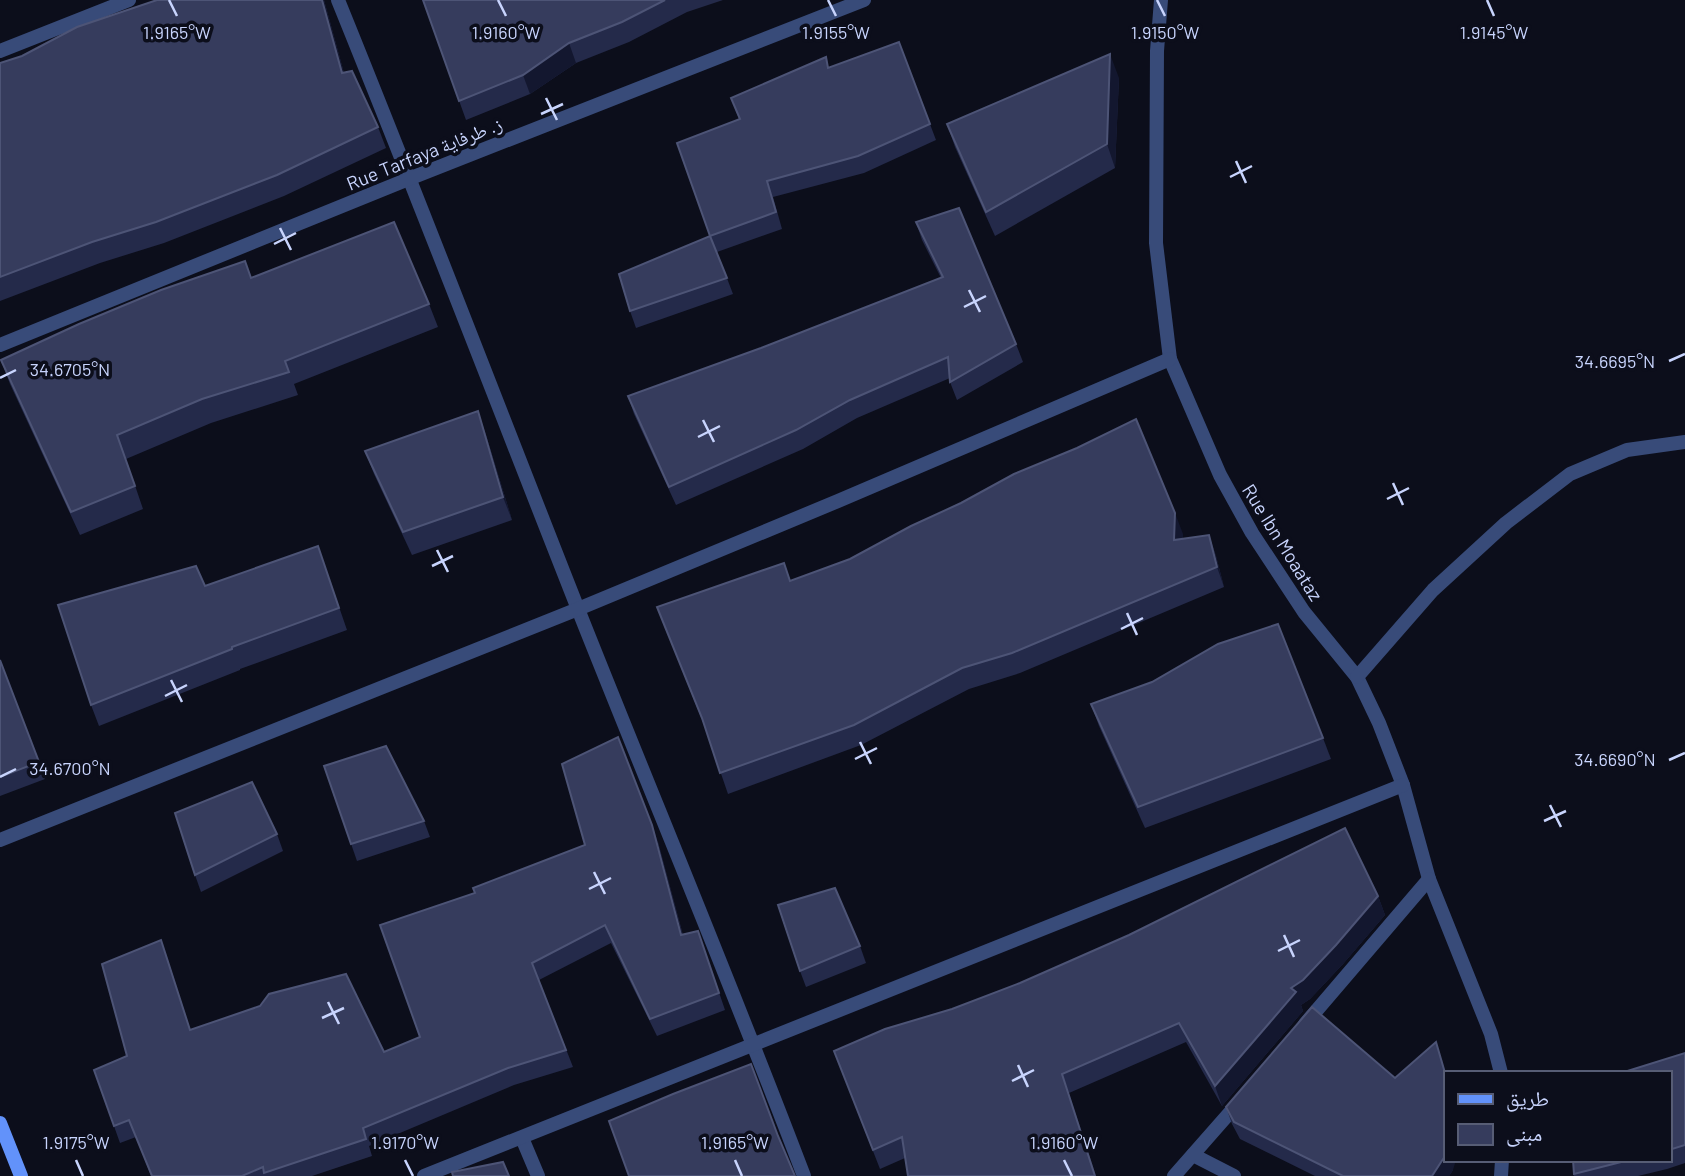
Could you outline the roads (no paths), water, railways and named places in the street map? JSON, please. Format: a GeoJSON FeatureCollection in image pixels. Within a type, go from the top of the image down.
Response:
{"type":"FeatureCollection","features":[{"type":"Feature","properties":{"kind":"main road"},"geometry":{"type":"LineString","coordinates":[[0,1123],[21,1176]]}},
{"type":"Feature","properties":{"kind":"street"},"geometry":{"type":"LineString","coordinates":[[0,51],[129,0]]}},
{"type":"Feature","properties":{"kind":"street"},"geometry":{"type":"LineString","coordinates":[[338,0],[411,178],[578,609],[804,1176]]}},
{"type":"Feature","properties":{"kind":"street","name":"Rue Tarfaya ز. طرفاية"},"geometry":{"type":"LineString","coordinates":[[0,345],[411,178],[864,0]]}},
{"type":"Feature","properties":{"kind":"street","name":"Rue Ibn Moaataz"},"geometry":{"type":"LineString","coordinates":[[1161,0],[1157,51],[1156,243],[1170,359],[1220,475],[1252,533],[1304,612],[1357,677],[1380,723],[1403,785],[1429,879],[1491,1034],[1500,1071]]}},
{"type":"Feature","properties":{"kind":"street"},"geometry":{"type":"LineString","coordinates":[[0,840],[578,609],[1170,359]]}},
{"type":"Feature","properties":{"kind":"street"},"geometry":{"type":"LineString","coordinates":[[1357,677],[1433,590],[1506,523],[1570,474],[1627,450],[1685,442]]}},
{"type":"Feature","properties":{"kind":"street"},"geometry":{"type":"LineString","coordinates":[[424,1176],[1403,785]]}},
{"type":"Feature","properties":{"kind":"street"},"geometry":{"type":"LineString","coordinates":[[1293,1038],[1429,879]]}},
{"type":"Feature","properties":{"kind":"street"},"geometry":{"type":"LineString","coordinates":[[1174,1176],[1247,1091]]}},
{"type":"Feature","properties":{"kind":"street"},"geometry":{"type":"LineString","coordinates":[[522,1138],[538,1176]]}},
{"type":"Feature","properties":{"kind":"street"},"geometry":{"type":"LineString","coordinates":[[1193,1155],[1234,1176]]}}]}
